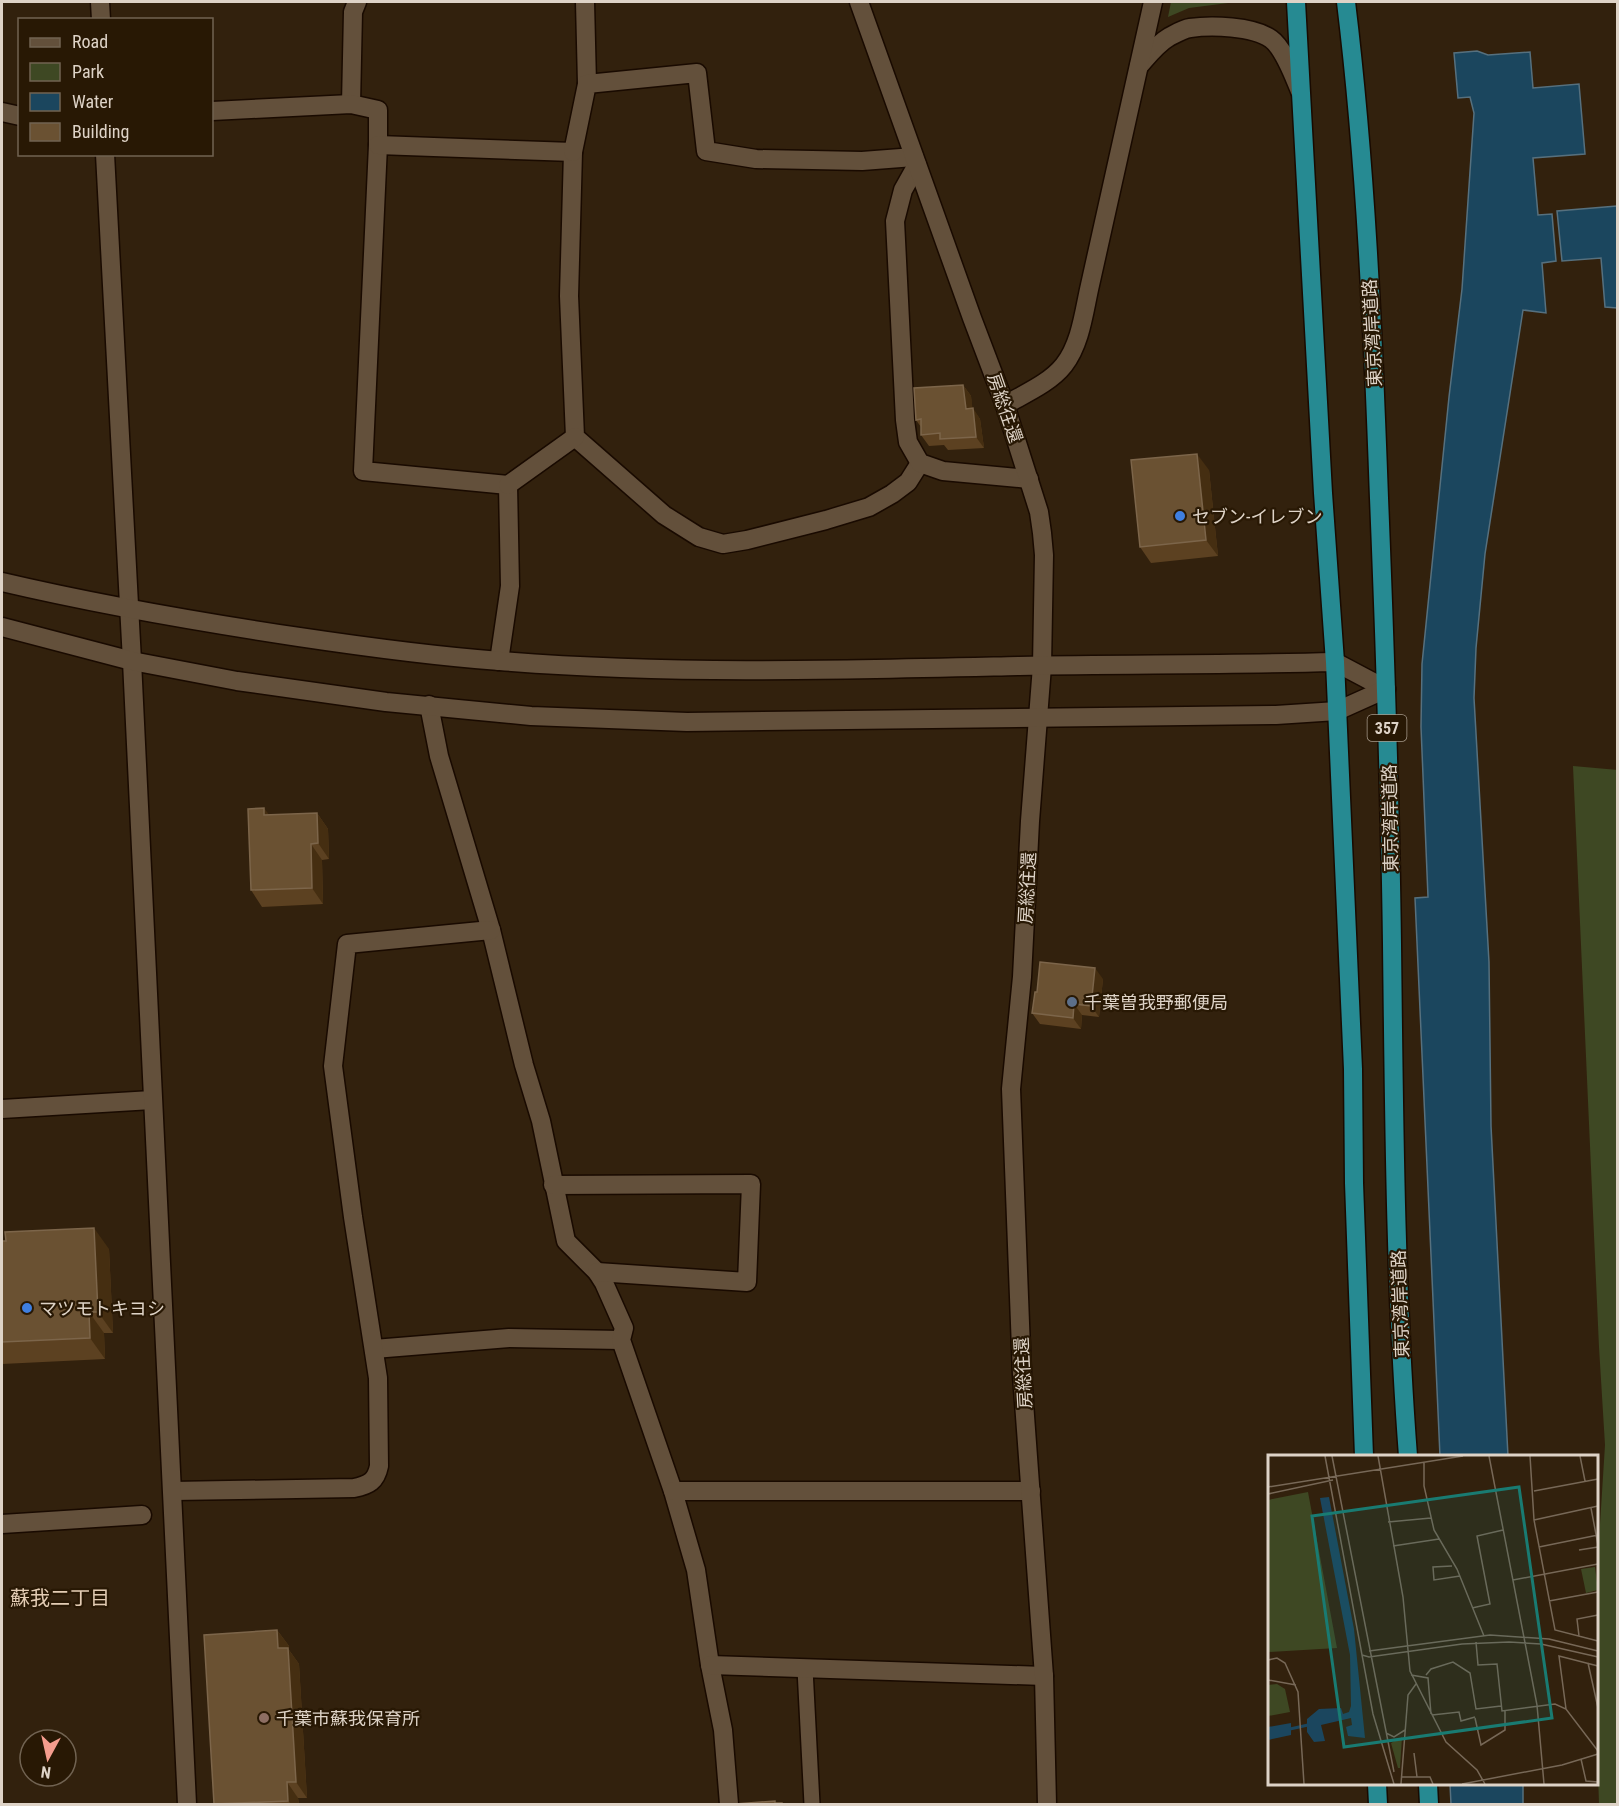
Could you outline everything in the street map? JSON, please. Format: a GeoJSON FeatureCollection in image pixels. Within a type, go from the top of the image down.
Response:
{"type":"FeatureCollection","features":[{"type":"Feature","properties":{"kind":"highway"},"geometry":{"type":"LineString","coordinates":[[1296,2],[1323,493],[1335,662],[1353,1069],[1353,1183],[1364,1455]]}},
{"type":"Feature","properties":{"kind":"highway","name":"東京湾岸道路"},"geometry":{"type":"LineString","coordinates":[[1346,2],[1354,68],[1377,433],[1392,934],[1394,1128],[1408,1455]]}},
{"type":"Feature","properties":{"kind":"highway"},"geometry":{"type":"LineString","coordinates":[[1377,1785],[1378,1804]]}},
{"type":"Feature","properties":{"kind":"highway"},"geometry":{"type":"LineString","coordinates":[[1428,1785],[1429,1804]]}},
{"type":"Feature","properties":{"kind":"street"},"geometry":{"type":"LineString","coordinates":[[100,2],[101,18]]}},
{"type":"Feature","properties":{"kind":"street"},"geometry":{"type":"LineString","coordinates":[[351,104],[353,12],[357,2]]}},
{"type":"Feature","properties":{"kind":"street"},"geometry":{"type":"LineString","coordinates":[[585,2],[587,84],[573,152],[569,296],[575,437],[664,515],[699,537],[723,544],[826,520],[869,507],[908,482],[920,463]]}},
{"type":"Feature","properties":{"kind":"street","name":"房総往還"},"geometry":{"type":"LineString","coordinates":[[859,2],[1005,405],[1039,512],[1042,533],[1044,555],[1042,666],[1030,821],[1022,977],[1011,1089],[1022,1375],[1044,1676],[1047,1804]]}},
{"type":"Feature","properties":{"kind":"street"},"geometry":{"type":"LineString","coordinates":[[1005,405],[1052,376],[1064,366],[1074,348],[1080,330],[1153,2]]}},
{"type":"Feature","properties":{"kind":"street"},"geometry":{"type":"LineString","coordinates":[[1139,66],[1168,38],[1188,28],[1226,26],[1252,31],[1272,39],[1288,61],[1301,96]]}},
{"type":"Feature","properties":{"kind":"street"},"geometry":{"type":"LineString","coordinates":[[587,84],[697,73],[706,150],[756,159],[916,161],[903,190],[895,221],[908,442],[920,463],[943,471],[1029,479]]}},
{"type":"Feature","properties":{"kind":"street"},"geometry":{"type":"LineString","coordinates":[[213,111],[351,104],[378,110],[363,471],[508,485],[575,437]]}},
{"type":"Feature","properties":{"kind":"street"},"geometry":{"type":"LineString","coordinates":[[2,112],[18,116]]}},
{"type":"Feature","properties":{"kind":"street"},"geometry":{"type":"LineString","coordinates":[[378,145],[573,152]]}},
{"type":"Feature","properties":{"kind":"street"},"geometry":{"type":"LineString","coordinates":[[105,156],[132,661],[187,1804]]}},
{"type":"Feature","properties":{"kind":"street"},"geometry":{"type":"LineString","coordinates":[[499,661],[510,586],[508,485]]}},
{"type":"Feature","properties":{"kind":"street"},"geometry":{"type":"LineString","coordinates":[[2,582],[128,609],[246,629],[390,651],[499,661],[675,670],[1335,662],[1386,689]]}},
{"type":"Feature","properties":{"kind":"street"},"geometry":{"type":"LineString","coordinates":[[2,627],[132,661],[237,681],[386,702],[531,716],[663,722],[1276,715],[1337,711],[1386,689]]}},
{"type":"Feature","properties":{"kind":"street"},"geometry":{"type":"LineString","coordinates":[[429,705],[439,756],[491,930],[524,1065],[541,1120],[566,1241],[604,1282],[624,1328],[621,1340],[673,1491],[696,1570],[710,1665],[723,1730],[729,1804]]}},
{"type":"Feature","properties":{"kind":"street"},"geometry":{"type":"LineString","coordinates":[[173,1491],[354,1488],[372,1483],[377,1475],[379,1466],[378,1378],[333,1066],[347,944],[491,930]]}},
{"type":"Feature","properties":{"kind":"street"},"geometry":{"type":"LineString","coordinates":[[2,1109],[152,1100]]}},
{"type":"Feature","properties":{"kind":"street"},"geometry":{"type":"LineString","coordinates":[[553,1185],[751,1184],[747,1282],[597,1272]]}},
{"type":"Feature","properties":{"kind":"street"},"geometry":{"type":"LineString","coordinates":[[374,1348],[509,1338],[621,1340]]}},
{"type":"Feature","properties":{"kind":"street"},"geometry":{"type":"LineString","coordinates":[[673,1491],[1030,1491]]}},
{"type":"Feature","properties":{"kind":"street"},"geometry":{"type":"LineString","coordinates":[[2,1524],[142,1515]]}},
{"type":"Feature","properties":{"kind":"street"},"geometry":{"type":"LineString","coordinates":[[710,1665],[1044,1676]]}},
{"type":"Feature","properties":{"kind":"lane"},"geometry":{"type":"LineString","coordinates":[[805,1669],[812,1804]]}},
{"type":"Feature","properties":{"kind":"green space"},"geometry":{"type":"Polygon","coordinates":[[[1171,2],[1236,2],[1189,8],[1168,17],[1171,2]]]}},
{"type":"Feature","properties":{"kind":"green space"},"geometry":{"type":"Polygon","coordinates":[[[1573,766],[1618,770],[1617,1804],[1599,1804],[1598,1547],[1605,1445],[1573,766]]]}},
{"type":"Feature","properties":{"kind":"water"},"geometry":{"type":"Polygon","coordinates":[[[1477,51],[1488,55],[1530,52],[1533,88],[1579,84],[1585,154],[1533,158],[1538,215],[1552,214],[1556,261],[1542,263],[1546,313],[1523,310],[1485,554],[1476,648],[1474,698],[1489,962],[1491,1126],[1508,1455],[1440,1455],[1415,898],[1428,897],[1421,727],[1422,664],[1462,289],[1474,113],[1470,97],[1458,98],[1454,53],[1477,51]]]}},
{"type":"Feature","properties":{"kind":"water"},"geometry":{"type":"Polygon","coordinates":[[[1618,206],[1617,308],[1605,307],[1601,258],[1562,261],[1557,211],[1618,206]]]}},
{"type":"Feature","properties":{"kind":"water"},"geometry":{"type":"Polygon","coordinates":[[[1450,1785],[1523,1785],[1523,1804],[1451,1804],[1450,1785]]]}},
{"type":"Feature","properties":{"kind":"building"},"geometry":{"type":"Polygon","coordinates":[[[963,385],[966,409],[973,408],[976,437],[940,439],[940,433],[921,435],[921,419],[916,420],[914,388],[963,385]]]}},
{"type":"Feature","properties":{"kind":"building","name":"セブン-イレブン"},"geometry":{"type":"Polygon","coordinates":[[[1197,454],[1206,540],[1140,547],[1131,460],[1197,454]]]}},
{"type":"Feature","properties":{"kind":"building"},"geometry":{"type":"Polygon","coordinates":[[[264,808],[264,815],[317,813],[318,843],[311,844],[312,888],[251,890],[248,809],[264,808]]]}},
{"type":"Feature","properties":{"kind":"building"},"geometry":{"type":"Polygon","coordinates":[[[1040,962],[1095,968],[1091,1006],[1074,1004],[1073,1018],[1032,1013],[1040,962]]]}},
{"type":"Feature","properties":{"kind":"building"},"geometry":{"type":"Polygon","coordinates":[[[94,1228],[98,1312],[89,1312],[90,1338],[2,1342],[2,1241],[6,1241],[5,1232],[94,1228]]]}},
{"type":"Feature","properties":{"kind":"building"},"geometry":{"type":"Polygon","coordinates":[[[277,1630],[278,1648],[288,1648],[296,1782],[287,1782],[288,1801],[214,1804],[204,1635],[277,1630]]]}},
{"type":"Feature","properties":{"kind":"building"},"geometry":{"type":"Polygon","coordinates":[[[775,1801],[775,1803],[782,1804],[735,1804],[775,1801]]]}},
{"type":"Feature","properties":{"kind":"place","name":"セブン-イレブン"},"geometry":{"type":"Point","coordinates":[1180,516]}},
{"type":"Feature","properties":{"kind":"place","name":"千葉曽我野郵便局"},"geometry":{"type":"Point","coordinates":[1072,1002]}},
{"type":"Feature","properties":{"kind":"place","name":"マツモトキヨシ"},"geometry":{"type":"Point","coordinates":[27,1308]}},
{"type":"Feature","properties":{"kind":"place","name":"千葉市蘇我保育所"},"geometry":{"type":"Point","coordinates":[264,1718]}},
{"type":"Feature","properties":{"kind":"district","name":"蘇我二丁目"},"geometry":{"type":"Point","coordinates":[60,1598]}}]}
